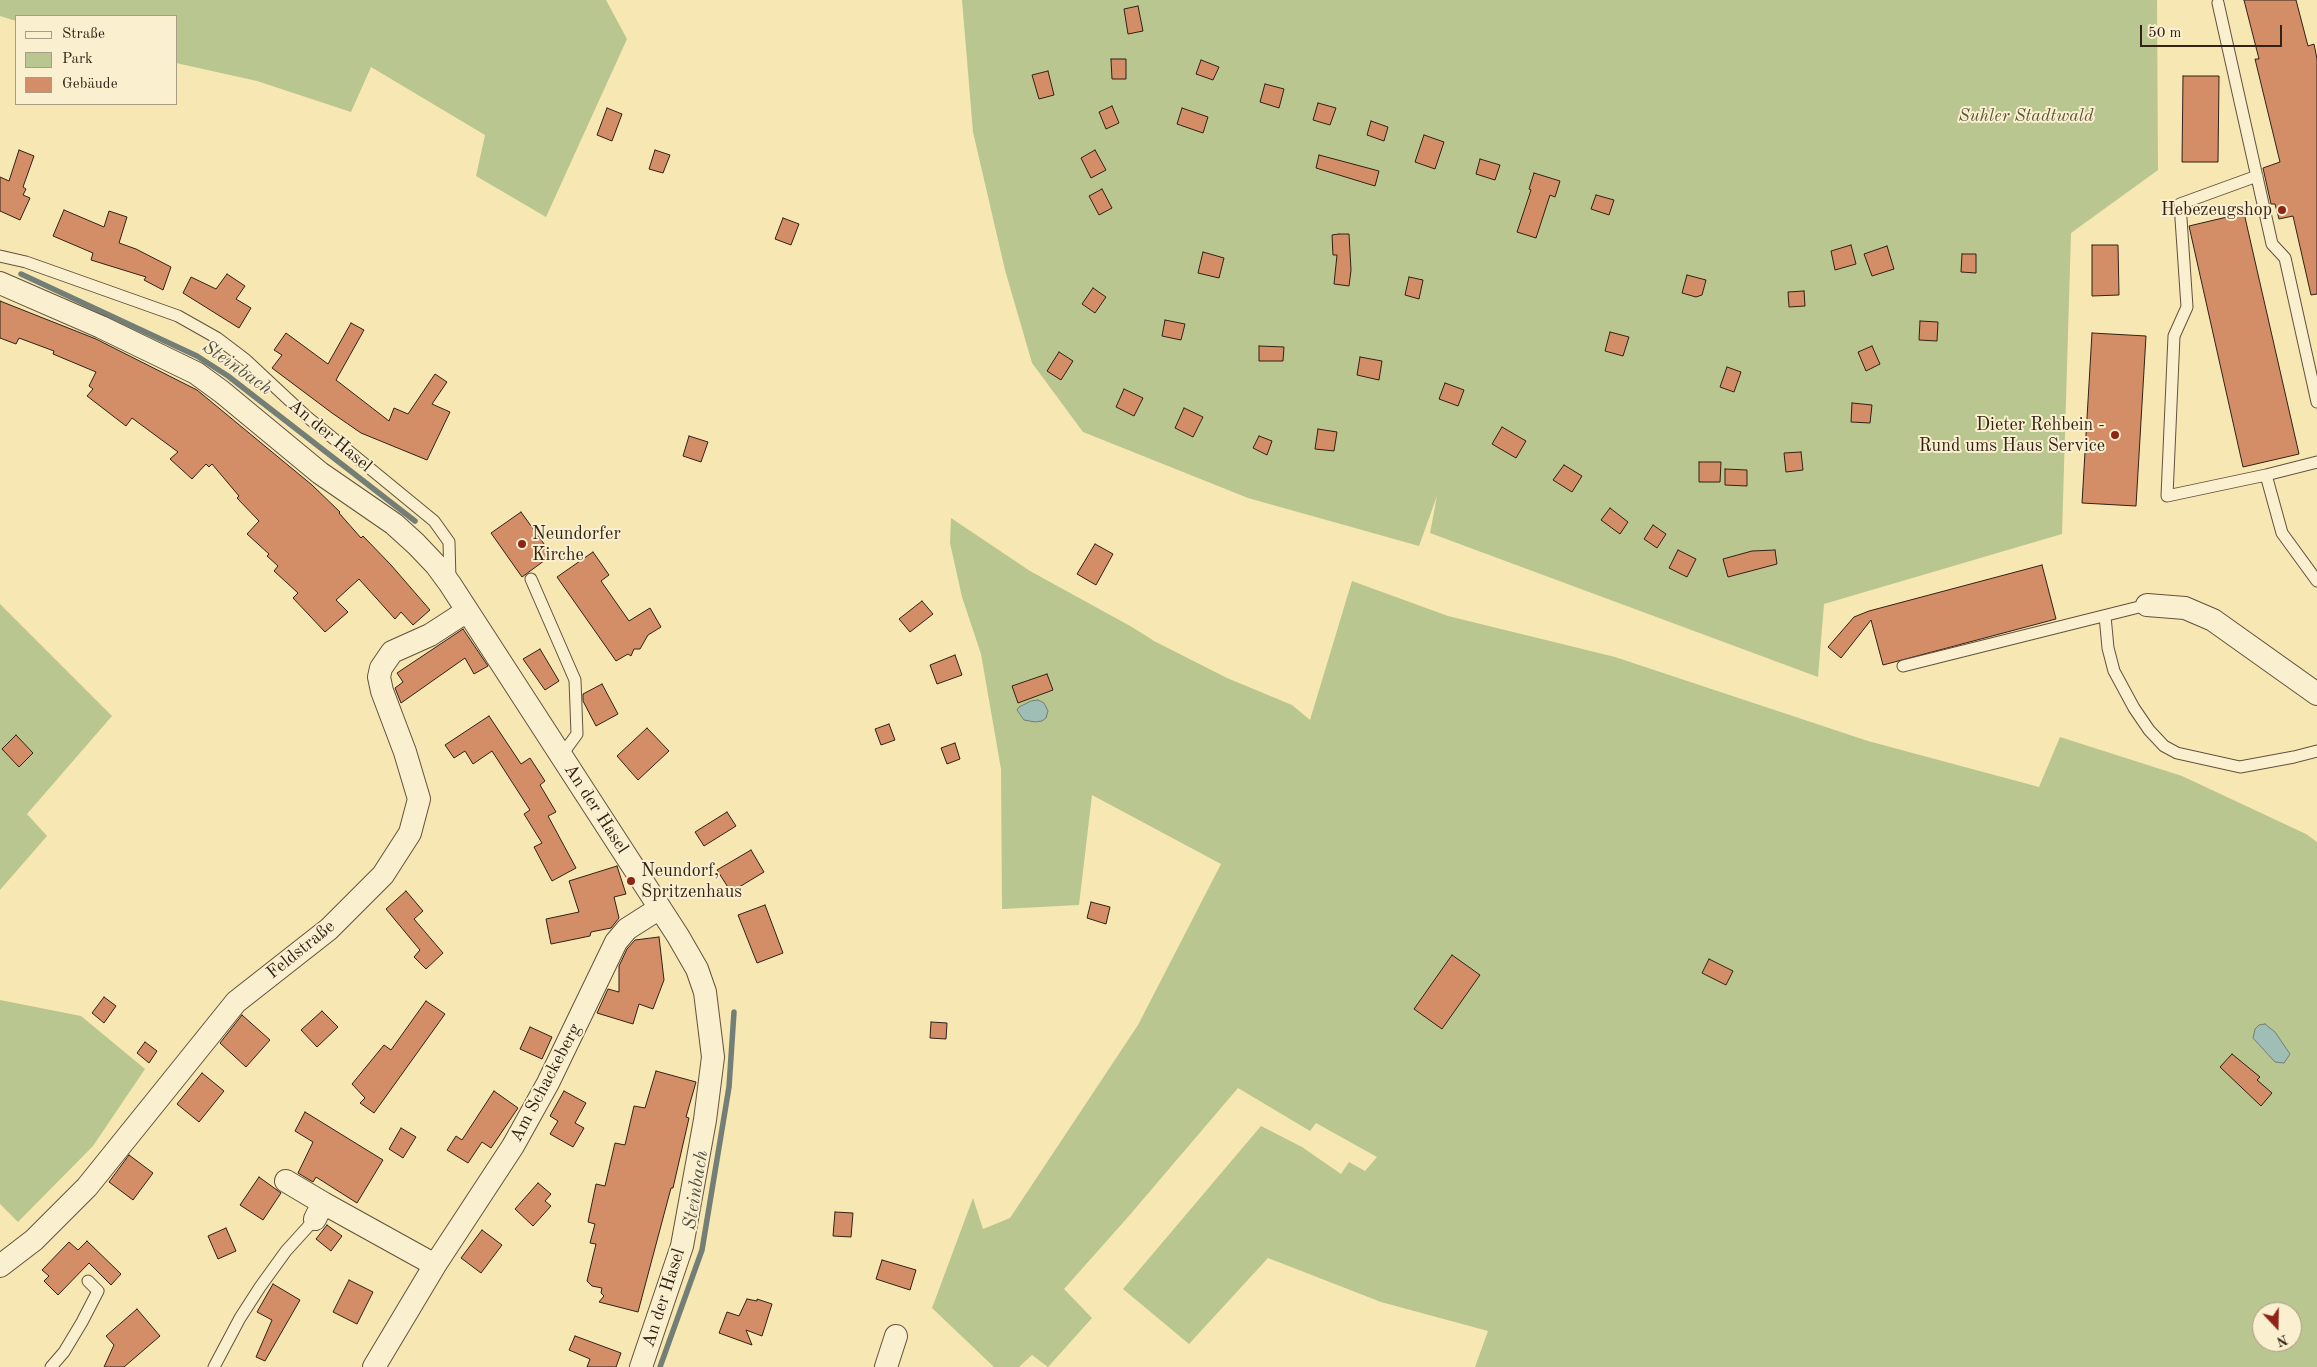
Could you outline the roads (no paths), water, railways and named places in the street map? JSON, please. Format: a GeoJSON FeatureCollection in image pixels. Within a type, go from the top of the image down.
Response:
{"type":"FeatureCollection","features":[{"type":"Feature","properties":{"kind":"street","name":"An der Hasel"},"geometry":{"type":"LineString","coordinates":[[0,283],[108,330],[196,373],[222,392],[320,473],[394,524],[429,558],[450,584],[660,908],[697,969],[705,992],[713,1057],[704,1128],[682,1246],[642,1367]]}},
{"type":"Feature","properties":{"kind":"street"},"geometry":{"type":"LineString","coordinates":[[2147,605],[2184,608],[2213,620],[2317,694]]}},
{"type":"Feature","properties":{"kind":"street","name":"Feldstraße"},"geometry":{"type":"LineString","coordinates":[[0,1266],[34,1240],[87,1187],[236,1002],[329,929],[383,875],[410,833],[419,799],[405,752],[382,691],[379,677],[381,668],[392,652],[430,635],[467,611]]}},
{"type":"Feature","properties":{"kind":"street","name":"Am Schackeberg"},"geometry":{"type":"LineString","coordinates":[[374,1367],[435,1265],[513,1146],[548,1083],[616,942],[627,929],[660,908]]}},
{"type":"Feature","properties":{"kind":"street"},"geometry":{"type":"LineString","coordinates":[[286,1181],[319,1211],[435,1265]]}},
{"type":"Feature","properties":{"kind":"street"},"geometry":{"type":"LineString","coordinates":[[886,1367],[896,1336]]}},
{"type":"Feature","properties":{"kind":"lane"},"geometry":{"type":"LineString","coordinates":[[2218,3],[2272,244],[2285,258],[2317,402]]}},
{"type":"Feature","properties":{"kind":"lane"},"geometry":{"type":"LineString","coordinates":[[2257,176],[2180,204],[2187,308],[2174,336],[2167,496],[2317,462]]}},
{"type":"Feature","properties":{"kind":"lane","name":"An der Hasel"},"geometry":{"type":"LineString","coordinates":[[0,256],[26,262],[178,316],[217,338],[246,360],[306,416],[434,521],[449,542],[451,558],[450,584]]}},
{"type":"Feature","properties":{"kind":"lane"},"geometry":{"type":"LineString","coordinates":[[2266,475],[2282,533],[2317,581]]}},
{"type":"Feature","properties":{"kind":"lane"},"geometry":{"type":"LineString","coordinates":[[531,579],[575,680],[577,734],[561,756]]}},
{"type":"Feature","properties":{"kind":"lane"},"geometry":{"type":"LineString","coordinates":[[1903,666],[2147,605]]}},
{"type":"Feature","properties":{"kind":"lane"},"geometry":{"type":"LineString","coordinates":[[2105,616],[2108,648],[2114,671],[2134,708],[2149,730],[2164,746],[2177,753],[2240,767],[2294,758],[2317,751]]}},
{"type":"Feature","properties":{"kind":"lane"},"geometry":{"type":"LineString","coordinates":[[214,1367],[240,1318],[260,1287],[286,1251],[319,1211]]}},
{"type":"Feature","properties":{"kind":"lane"},"geometry":{"type":"LineString","coordinates":[[51,1367],[78,1330],[98,1291],[88,1281]]}},
{"type":"Feature","properties":{"kind":"water"},"geometry":{"type":"Polygon","coordinates":[[[1038,700],[1044,703],[1048,711],[1046,718],[1035,722],[1024,720],[1017,710],[1019,707],[1038,700]]]}},
{"type":"Feature","properties":{"kind":"water"},"geometry":{"type":"Polygon","coordinates":[[[2265,1024],[2275,1032],[2290,1054],[2284,1063],[2275,1062],[2253,1038],[2255,1029],[2259,1025],[2265,1024]]]}},
{"type":"Feature","properties":{"kind":"waterway","name":"Steinbach"},"geometry":{"type":"LineString","coordinates":[[21,274],[197,356],[228,376],[415,521]]}},
{"type":"Feature","properties":{"kind":"waterway","name":"Steinbach"},"geometry":{"type":"LineString","coordinates":[[660,1367],[702,1250],[729,1087],[734,1012]]}},
{"type":"Feature","properties":{"kind":"place","name":"Hebezeugshop"},"geometry":{"type":"Point","coordinates":[2282,210]}},
{"type":"Feature","properties":{"kind":"place","name":"Dieter Rehbein - Rund ums Haus Service"},"geometry":{"type":"Point","coordinates":[2115,435]}},
{"type":"Feature","properties":{"kind":"place","name":"Neundorfer Kirche"},"geometry":{"type":"Point","coordinates":[522,544]}},
{"type":"Feature","properties":{"kind":"place","name":"Neundorf, Spritzenhaus"},"geometry":{"type":"Point","coordinates":[631,881]}},
{"type":"Feature","properties":{"kind":"park label","name":"Suhler Stadtwald"},"geometry":{"type":"Point","coordinates":[2026,116]}}]}
